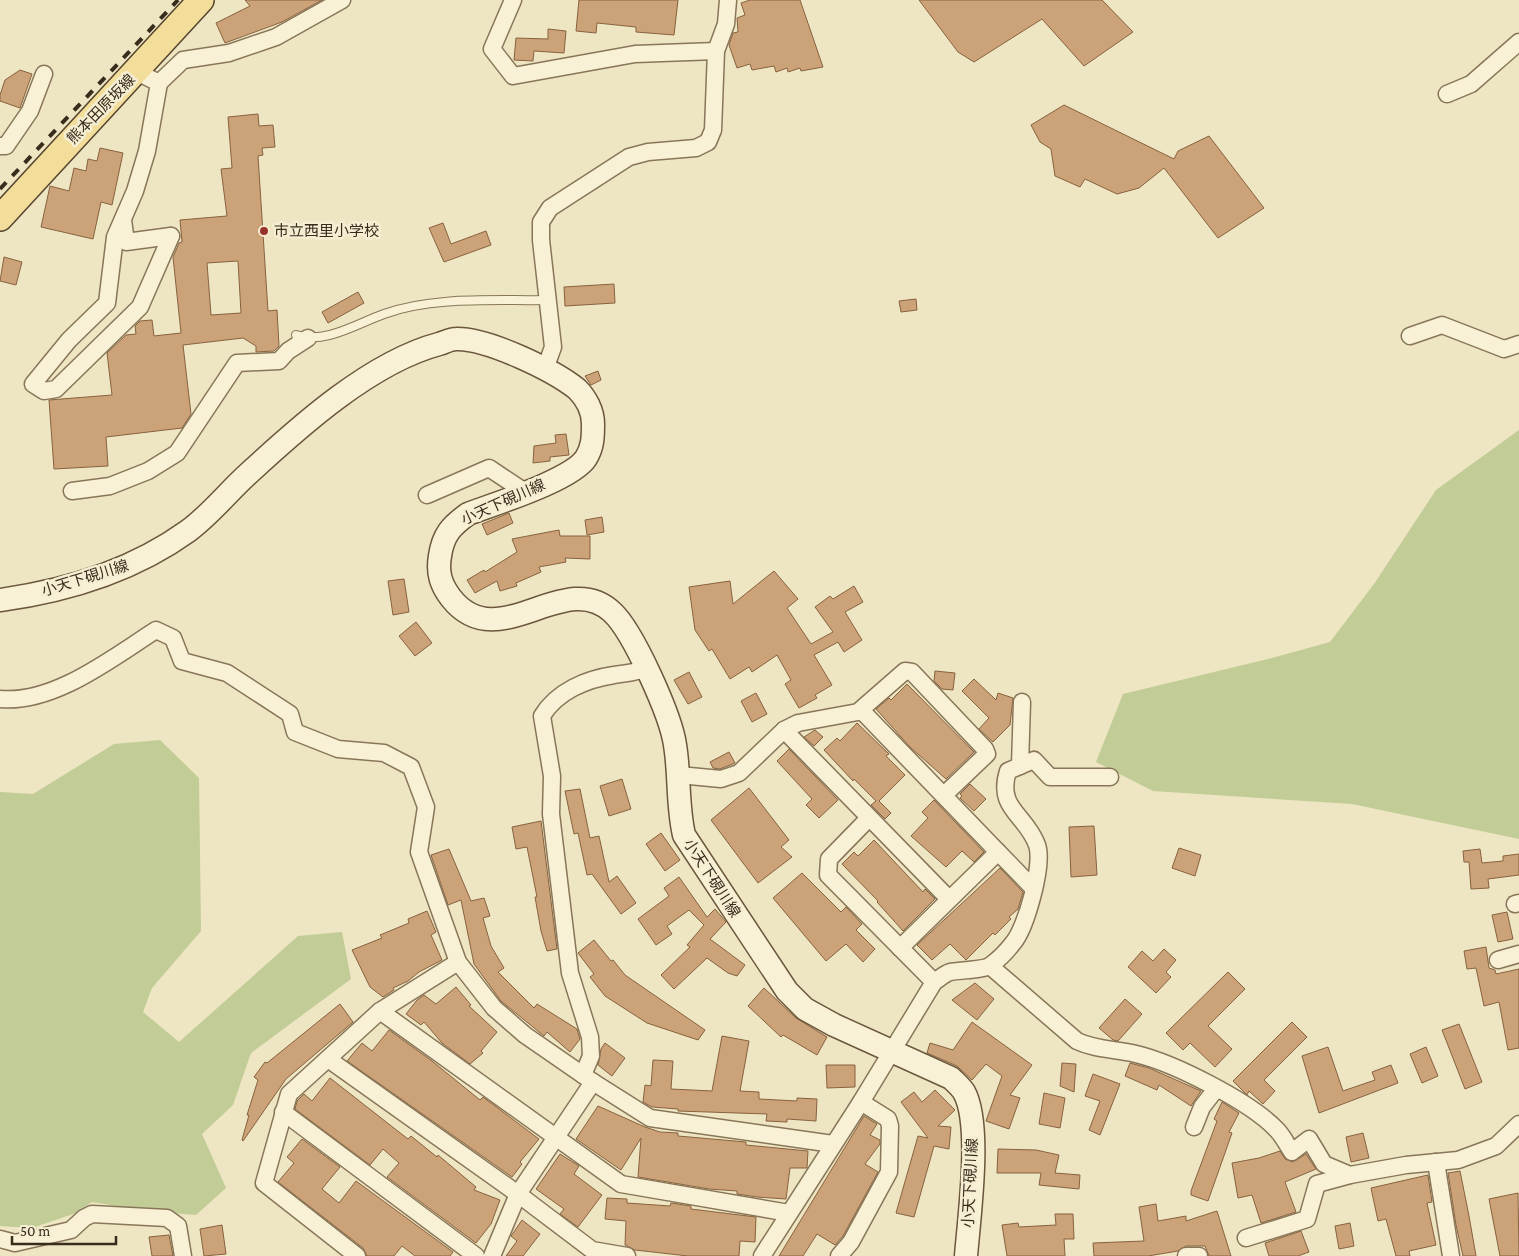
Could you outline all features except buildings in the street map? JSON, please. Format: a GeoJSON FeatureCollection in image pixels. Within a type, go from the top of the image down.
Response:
{"type":"FeatureCollection","features":[{"type":"Feature","properties":{"kind":"main road","name":"熊本田原坂線"},"geometry":{"type":"LineString","coordinates":[[0,218],[48,164],[137,72],[201,0]]}},
{"type":"Feature","properties":{"kind":"main road","name":"小天下硯川線"},"geometry":{"type":"LineString","coordinates":[[0,600],[75,583],[117,570],[156,552],[190,530],[249,473],[326,407],[411,352],[456,339],[483,343],[545,369],[582,394],[593,418],[593,440],[585,459],[568,473],[526,492],[468,514],[454,524],[442,541],[438,567],[442,586],[455,603],[474,616],[495,620],[567,599],[589,599],[610,611],[623,623],[667,717],[675,742],[679,775],[680,820],[684,835],[787,991],[805,1009],[834,1025],[952,1078],[964,1092],[971,1112],[974,1136],[966,1256]]}},
{"type":"Feature","properties":{"kind":"street"},"geometry":{"type":"LineString","coordinates":[[122,219],[126,242],[171,236],[140,307],[56,389],[44,392],[33,384],[45,368],[107,303],[115,237],[122,219],[134,191],[147,151],[159,83],[183,60],[229,53],[276,37],[342,0]]}},
{"type":"Feature","properties":{"kind":"street"},"geometry":{"type":"LineString","coordinates":[[513,0],[492,49],[513,76],[635,54],[716,51]]}},
{"type":"Feature","properties":{"kind":"street"},"geometry":{"type":"LineString","coordinates":[[545,369],[553,347],[541,240],[541,222],[550,208],[629,157],[648,152],[696,148],[708,142],[714,130],[716,51],[726,24],[728,0]]}},
{"type":"Feature","properties":{"kind":"street"},"geometry":{"type":"LineString","coordinates":[[1447,94],[1471,84],[1519,42]]}},
{"type":"Feature","properties":{"kind":"street"},"geometry":{"type":"LineString","coordinates":[[137,72],[159,83]]}},
{"type":"Feature","properties":{"kind":"street"},"geometry":{"type":"LineString","coordinates":[[0,146],[6,146],[30,111],[44,74]]}},
{"type":"Feature","properties":{"kind":"street"},"geometry":{"type":"LineString","coordinates":[[1410,336],[1442,325],[1504,349],[1519,344]]}},
{"type":"Feature","properties":{"kind":"street"},"geometry":{"type":"LineString","coordinates":[[72,491],[110,486],[148,471],[177,453],[237,363],[279,361],[302,337]]}},
{"type":"Feature","properties":{"kind":"street"},"geometry":{"type":"LineString","coordinates":[[427,495],[489,468],[526,492]]}},
{"type":"Feature","properties":{"kind":"street"},"geometry":{"type":"LineString","coordinates":[[0,699],[14,700],[68,685],[156,630],[173,638],[182,661],[227,672],[290,714],[296,732],[338,749],[384,753],[411,767],[426,807],[419,852],[458,962],[494,1008],[525,1035],[588,1079],[650,1118],[833,1144]]}},
{"type":"Feature","properties":{"kind":"street"},"geometry":{"type":"LineString","coordinates":[[492,1256],[518,1194],[556,1136],[588,1079],[591,1056],[590,1037],[570,973],[550,814],[551,768],[542,716],[546,708],[565,693],[590,678],[645,668]]}},
{"type":"Feature","properties":{"kind":"street"},"geometry":{"type":"LineString","coordinates":[[679,775],[721,779],[740,773],[784,730],[798,723],[860,710],[905,671],[912,672],[987,754],[944,795]]}},
{"type":"Feature","properties":{"kind":"street"},"geometry":{"type":"LineString","coordinates":[[1020,766],[1022,702]]}},
{"type":"Feature","properties":{"kind":"street"},"geometry":{"type":"LineString","coordinates":[[860,710],[1034,889]]}},
{"type":"Feature","properties":{"kind":"street"},"geometry":{"type":"LineString","coordinates":[[784,730],[950,900]]}},
{"type":"Feature","properties":{"kind":"street"},"geometry":{"type":"LineString","coordinates":[[766,1255],[789,1213],[861,1102],[934,982],[948,973],[990,966],[1015,942],[1034,889],[1040,864],[1038,846],[1030,829],[1007,802],[1004,784],[1008,771],[1034,760],[1050,777],[1110,777]]}},
{"type":"Feature","properties":{"kind":"street"},"geometry":{"type":"LineString","coordinates":[[869,818],[829,859],[828,875],[934,982]]}},
{"type":"Feature","properties":{"kind":"street"},"geometry":{"type":"LineString","coordinates":[[900,948],[998,852]]}},
{"type":"Feature","properties":{"kind":"street"},"geometry":{"type":"LineString","coordinates":[[1498,960],[1519,954]]}},
{"type":"Feature","properties":{"kind":"street"},"geometry":{"type":"LineString","coordinates":[[358,1256],[264,1182],[283,1112],[290,1094],[380,1011],[458,962]]}},
{"type":"Feature","properties":{"kind":"street"},"geometry":{"type":"LineString","coordinates":[[990,966],[1077,1042],[1090,1047],[1136,1054],[1163,1062],[1190,1074],[1262,1116],[1278,1131],[1292,1152],[1309,1139],[1324,1164],[1350,1176]]}},
{"type":"Feature","properties":{"kind":"street"},"geometry":{"type":"LineString","coordinates":[[380,1011],[621,1184],[789,1213]]}},
{"type":"Feature","properties":{"kind":"street"},"geometry":{"type":"LineString","coordinates":[[328,1058],[518,1194],[592,1250],[627,1256]]}},
{"type":"Feature","properties":{"kind":"street"},"geometry":{"type":"LineString","coordinates":[[1194,1127],[1202,1108],[1216,1089]]}},
{"type":"Feature","properties":{"kind":"street"},"geometry":{"type":"LineString","coordinates":[[839,1256],[851,1242],[889,1172],[890,1126],[888,1120],[861,1102]]}},
{"type":"Feature","properties":{"kind":"street"},"geometry":{"type":"LineString","coordinates":[[283,1112],[476,1256]]}},
{"type":"Feature","properties":{"kind":"street"},"geometry":{"type":"LineString","coordinates":[[1246,1238],[1307,1220],[1316,1184],[1350,1176],[1458,1160],[1496,1146],[1519,1124]]}},
{"type":"Feature","properties":{"kind":"street"},"geometry":{"type":"LineString","coordinates":[[1436,1162],[1451,1256]]}},
{"type":"Feature","properties":{"kind":"street"},"geometry":{"type":"LineString","coordinates":[[0,1239],[16,1243],[71,1230],[84,1218],[92,1214],[167,1218],[178,1226],[182,1256]]}},
{"type":"Feature","properties":{"kind":"street"},"geometry":{"type":"LineString","coordinates":[[1186,1256],[1199,1256]]}},
{"type":"Feature","properties":{"kind":"lane"},"geometry":{"type":"LineString","coordinates":[[302,337],[328,336],[386,313],[413,306],[437,303],[548,300]]}},
{"type":"Feature","properties":{"kind":"green space"},"geometry":{"type":"Polygon","coordinates":[[[1519,430],[1519,839],[1352,804],[1153,791],[1096,762],[1123,694],[1330,642],[1374,584],[1436,490],[1519,430]]]}},
{"type":"Feature","properties":{"kind":"green space"},"geometry":{"type":"Polygon","coordinates":[[[160,740],[199,778],[201,931],[152,988],[143,1012],[179,1042],[298,936],[342,932],[351,979],[251,1053],[233,1105],[202,1134],[226,1188],[196,1215],[146,1211],[92,1202],[76,1213],[32,1228],[0,1226],[0,792],[33,794],[114,744],[160,740]]]}},
{"type":"Feature","properties":{"kind":"railway"},"geometry":{"type":"LineString","coordinates":[[0,189],[178,0]]}},
{"type":"Feature","properties":{"kind":"place","name":"市立西里小学校"},"geometry":{"type":"Point","coordinates":[264,231]}}]}
